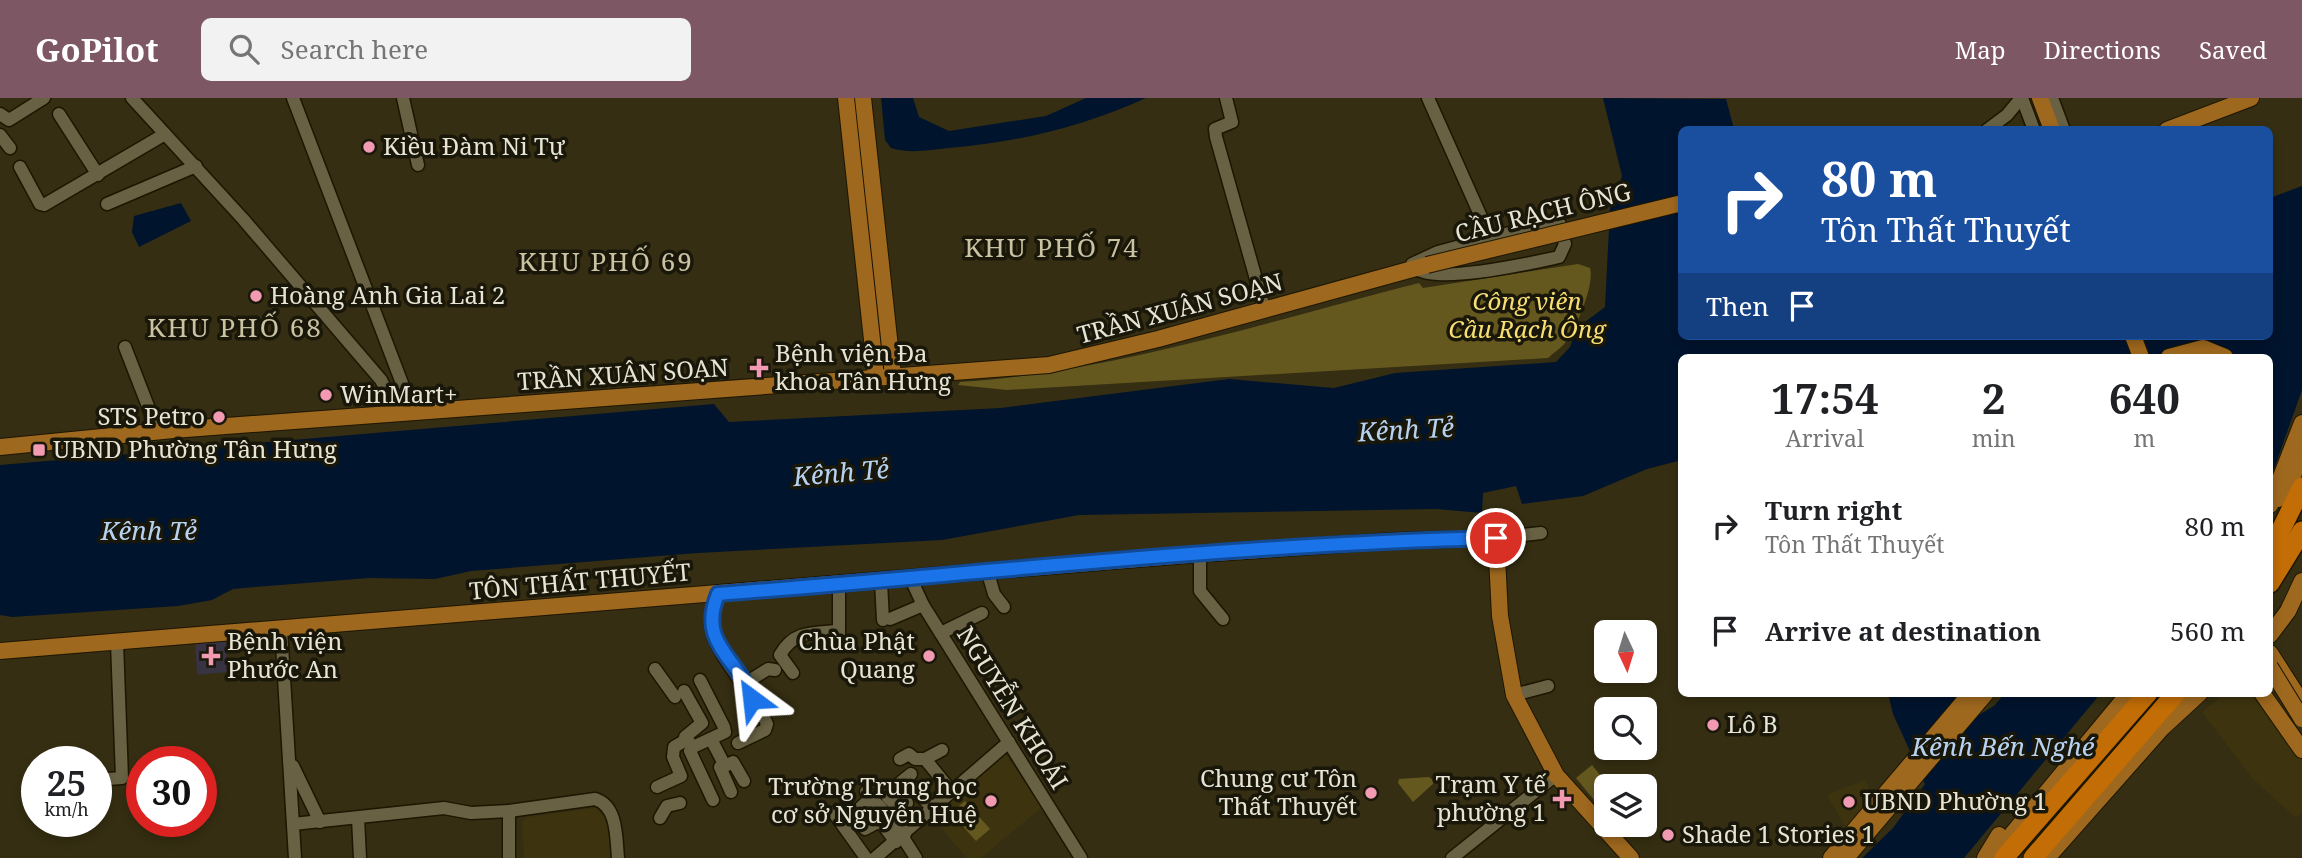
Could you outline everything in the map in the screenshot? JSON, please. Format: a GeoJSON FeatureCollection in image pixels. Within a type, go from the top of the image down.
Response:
{"type":"FeatureCollection","features":[{"type":"Feature","properties":{"kind":"highway"},"geometry":{"type":"LineString","coordinates":[[2273,546],[2302,487]]}},
{"type":"Feature","properties":{"kind":"highway"},"geometry":{"type":"LineString","coordinates":[[2273,578],[2302,531]]}},
{"type":"Feature","properties":{"kind":"highway"},"geometry":{"type":"LineString","coordinates":[[2002,854],[2144,697]]}},
{"type":"Feature","properties":{"kind":"highway"},"geometry":{"type":"LineString","coordinates":[[2033,858],[2173,697]]}},
{"type":"Feature","properties":{"kind":"main road"},"geometry":{"type":"LineString","coordinates":[[846,98],[876,377]]}},
{"type":"Feature","properties":{"kind":"main road"},"geometry":{"type":"LineString","coordinates":[[863,98],[893,375]]}},
{"type":"Feature","properties":{"kind":"main road"},"geometry":{"type":"LineString","coordinates":[[2031,98],[2042,126]]}},
{"type":"Feature","properties":{"kind":"main road"},"geometry":{"type":"LineString","coordinates":[[2040,98],[2050,126]]}},
{"type":"Feature","properties":{"kind":"main road"},"geometry":{"type":"LineString","coordinates":[[2178,126],[2251,98]]}},
{"type":"Feature","properties":{"kind":"main road"},"geometry":{"type":"LineString","coordinates":[[855,185],[872,183]]}},
{"type":"Feature","properties":{"kind":"main road","name":"CẦU RẠCH ÔNG"},"geometry":{"type":"LineString","coordinates":[[1416,268],[1678,204]]}},
{"type":"Feature","properties":{"kind":"main road","name":"TRẦN XUÂN SOẠN"},"geometry":{"type":"LineString","coordinates":[[0,447],[158,432],[1049,365],[1113,352],[1416,268]]}},
{"type":"Feature","properties":{"kind":"main road"},"geometry":{"type":"LineString","coordinates":[[2180,354],[2203,348],[2218,354]]}},
{"type":"Feature","properties":{"kind":"main road"},"geometry":{"type":"LineString","coordinates":[[2273,498],[2302,423]]}},
{"type":"Feature","properties":{"kind":"main road"},"geometry":{"type":"LineString","coordinates":[[2273,502],[2291,481],[2302,452]]}},
{"type":"Feature","properties":{"kind":"main road"},"geometry":{"type":"LineString","coordinates":[[1496,538],[1500,616],[1514,695],[1556,775],[1631,858]]}},
{"type":"Feature","properties":{"kind":"main road","name":"TÔN THẤT THUYẾT"},"geometry":{"type":"LineString","coordinates":[[0,651],[881,582],[1200,554],[1392,541],[1496,538]]}},
{"type":"Feature","properties":{"kind":"main road"},"geometry":{"type":"LineString","coordinates":[[2273,631],[2288,611],[2302,582]]}},
{"type":"Feature","properties":{"kind":"main road"},"geometry":{"type":"LineString","coordinates":[[2273,658],[2302,704]]}},
{"type":"Feature","properties":{"kind":"main road"},"geometry":{"type":"LineString","coordinates":[[2273,672],[2302,719]]}},
{"type":"Feature","properties":{"kind":"main road"},"geometry":{"type":"LineString","coordinates":[[2273,687],[2286,680]]}},
{"type":"Feature","properties":{"kind":"main road"},"geometry":{"type":"LineString","coordinates":[[1831,858],[1849,850],[1897,789],[1977,697]]}},
{"type":"Feature","properties":{"kind":"main road"},"geometry":{"type":"LineString","coordinates":[[1987,858],[2000,833],[2114,697]]}},
{"type":"Feature","properties":{"kind":"main road"},"geometry":{"type":"LineString","coordinates":[[1987,858],[2002,854],[2014,832],[2126,697]]}},
{"type":"Feature","properties":{"kind":"main road"},"geometry":{"type":"LineString","coordinates":[[2047,858],[2162,728],[2196,697]]}},
{"type":"Feature","properties":{"kind":"main road"},"geometry":{"type":"LineString","coordinates":[[2270,697],[2302,750]]}},
{"type":"Feature","properties":{"kind":"main road"},"geometry":{"type":"LineString","coordinates":[[2271,697],[2302,737]]}},
{"type":"Feature","properties":{"kind":"street"},"geometry":{"type":"LineString","coordinates":[[2,118],[44,98]]}},
{"type":"Feature","properties":{"kind":"street"},"geometry":{"type":"LineString","coordinates":[[132,98],[196,166],[381,380],[405,413]]}},
{"type":"Feature","properties":{"kind":"street"},"geometry":{"type":"LineString","coordinates":[[293,98],[327,184],[405,413]]}},
{"type":"Feature","properties":{"kind":"street"},"geometry":{"type":"LineString","coordinates":[[404,98],[418,165]]}},
{"type":"Feature","properties":{"kind":"street"},"geometry":{"type":"LineString","coordinates":[[1226,98],[1232,122],[1214,129],[1265,311]]}},
{"type":"Feature","properties":{"kind":"street"},"geometry":{"type":"LineString","coordinates":[[1428,98],[1490,237]]}},
{"type":"Feature","properties":{"kind":"street"},"geometry":{"type":"LineString","coordinates":[[1992,126],[2007,115],[2021,98],[2032,126]]}},
{"type":"Feature","properties":{"kind":"street"},"geometry":{"type":"LineString","coordinates":[[2052,98],[2062,126]]}},
{"type":"Feature","properties":{"kind":"street"},"geometry":{"type":"LineString","coordinates":[[60,114],[98,175]]}},
{"type":"Feature","properties":{"kind":"street"},"geometry":{"type":"LineString","coordinates":[[20,167],[42,205],[165,134]]}},
{"type":"Feature","properties":{"kind":"street"},"geometry":{"type":"LineString","coordinates":[[0,135],[9,148]]}},
{"type":"Feature","properties":{"kind":"street"},"geometry":{"type":"LineString","coordinates":[[107,204],[196,166]]}},
{"type":"Feature","properties":{"kind":"street","name":"TRẦN XUÂN SOẠN"},"geometry":{"type":"LineString","coordinates":[[1558,222],[1566,244],[1559,257],[1445,275],[1430,275],[1416,268],[1427,256],[1490,237],[1558,222]]}},
{"type":"Feature","properties":{"kind":"street"},"geometry":{"type":"LineString","coordinates":[[125,347],[158,432]]}},
{"type":"Feature","properties":{"kind":"street","name":"TÔN THẤT THUYẾT"},"geometry":{"type":"LineString","coordinates":[[1496,538],[1541,533]]}},
{"type":"Feature","properties":{"kind":"street"},"geometry":{"type":"LineString","coordinates":[[1200,554],[1200,591],[1223,619]]}},
{"type":"Feature","properties":{"kind":"street"},"geometry":{"type":"LineString","coordinates":[[988,573],[994,594],[1004,607]]}},
{"type":"Feature","properties":{"kind":"street","name":"NGUYỄN KHOÁI"},"geometry":{"type":"LineString","coordinates":[[911,579],[923,605],[1081,858]]}},
{"type":"Feature","properties":{"kind":"street"},"geometry":{"type":"LineString","coordinates":[[881,582],[886,620],[923,605]]}},
{"type":"Feature","properties":{"kind":"street"},"geometry":{"type":"LineString","coordinates":[[793,673],[780,655],[789,641],[810,632],[838,636],[839,585]]}},
{"type":"Feature","properties":{"kind":"street"},"geometry":{"type":"LineString","coordinates":[[718,594],[712,608],[711,630],[767,724],[765,730],[738,743]]}},
{"type":"Feature","properties":{"kind":"street"},"geometry":{"type":"LineString","coordinates":[[941,634],[982,613]]}},
{"type":"Feature","properties":{"kind":"street"},"geometry":{"type":"LineString","coordinates":[[281,629],[295,858]]}},
{"type":"Feature","properties":{"kind":"street"},"geometry":{"type":"LineString","coordinates":[[112,779],[122,778],[117,642]]}},
{"type":"Feature","properties":{"kind":"street"},"geometry":{"type":"LineString","coordinates":[[655,669],[680,694],[702,723],[685,737],[690,743],[690,751],[713,800]]}},
{"type":"Feature","properties":{"kind":"street"},"geometry":{"type":"LineString","coordinates":[[744,684],[768,669],[775,670]]}},
{"type":"Feature","properties":{"kind":"street"},"geometry":{"type":"LineString","coordinates":[[657,787],[681,776],[673,757],[674,747],[725,733],[700,680]]}},
{"type":"Feature","properties":{"kind":"street"},"geometry":{"type":"LineString","coordinates":[[1514,695],[1548,686]]}},
{"type":"Feature","properties":{"kind":"street"},"geometry":{"type":"LineString","coordinates":[[711,738],[725,766]]}},
{"type":"Feature","properties":{"kind":"street"},"geometry":{"type":"LineString","coordinates":[[834,813],[844,827],[875,857],[1009,742]]}},
{"type":"Feature","properties":{"kind":"street"},"geometry":{"type":"LineString","coordinates":[[900,759],[909,754],[915,759],[925,759],[942,750]]}},
{"type":"Feature","properties":{"kind":"street"},"geometry":{"type":"LineString","coordinates":[[290,758],[320,822]]}},
{"type":"Feature","properties":{"kind":"street"},"geometry":{"type":"LineString","coordinates":[[925,759],[952,792]]}},
{"type":"Feature","properties":{"kind":"street"},"geometry":{"type":"LineString","coordinates":[[732,792],[720,767],[733,762],[744,781]]}},
{"type":"Feature","properties":{"kind":"street"},"geometry":{"type":"LineString","coordinates":[[1452,858],[1556,775]]}},
{"type":"Feature","properties":{"kind":"street"},"geometry":{"type":"LineString","coordinates":[[903,812],[907,809],[907,803],[894,788],[908,777],[933,809]]}},
{"type":"Feature","properties":{"kind":"street"},"geometry":{"type":"LineString","coordinates":[[844,827],[858,817],[856,812],[869,795],[904,834],[916,858]]}},
{"type":"Feature","properties":{"kind":"street"},"geometry":{"type":"LineString","coordinates":[[293,824],[444,808],[471,813],[509,811],[596,799],[605,802],[611,811],[618,858]]}},
{"type":"Feature","properties":{"kind":"street"},"geometry":{"type":"LineString","coordinates":[[888,799],[903,812],[904,834]]}},
{"type":"Feature","properties":{"kind":"street"},"geometry":{"type":"LineString","coordinates":[[660,818],[667,806],[680,803]]}},
{"type":"Feature","properties":{"kind":"street"},"geometry":{"type":"LineString","coordinates":[[509,811],[509,858]]}},
{"type":"Feature","properties":{"kind":"street"},"geometry":{"type":"LineString","coordinates":[[358,818],[360,858]]}},
{"type":"Feature","properties":{"kind":"street"},"geometry":{"type":"LineString","coordinates":[[865,829],[880,821],[904,834]]}},
{"type":"Feature","properties":{"kind":"shaded area","name":"Bệnh viện Phước An"},"geometry":{"type":"Polygon","coordinates":[[[226,639],[227,672],[197,675],[195,641],[226,639]]]}},
{"type":"Feature","properties":{"kind":"shaded area"},"geometry":{"type":"Polygon","coordinates":[[[2221,697],[2256,697],[2302,761],[2302,813],[2296,818],[2252,778],[2202,712],[2221,697]]]}},
{"type":"Feature","properties":{"kind":"shaded area","name":"Trường Trung học cơ sở Nguyễn Huệ"},"geometry":{"type":"Polygon","coordinates":[[[1002,750],[1042,807],[981,858],[967,858],[929,814],[1002,750]]]}},
{"type":"Feature","properties":{"kind":"shaded area"},"geometry":{"type":"Polygon","coordinates":[[[1865,780],[1873,799],[1847,829],[1827,795],[1865,780]]]}},
{"type":"Feature","properties":{"kind":"shaded area"},"geometry":{"type":"Polygon","coordinates":[[[596,808],[609,820],[611,858],[524,858],[522,822],[528,817],[596,808]]]}},
{"type":"Feature","properties":{"kind":"green space","name":"Công viên Cầu Rạch Ông"},"geometry":{"type":"Polygon","coordinates":[[[1578,264],[1590,268],[1587,295],[1569,336],[1548,358],[1007,390],[958,385],[960,382],[1076,368],[1134,356],[1419,283],[1423,288],[1578,264]]]}},
{"type":"Feature","properties":{"kind":"green space"},"geometry":{"type":"Polygon","coordinates":[[[1592,765],[1599,774],[1594,774],[1594,800],[1576,778],[1592,765]]]}},
{"type":"Feature","properties":{"kind":"green space"},"geometry":{"type":"Polygon","coordinates":[[[1429,777],[1435,782],[1413,802],[1398,783],[1399,779],[1429,777]]]}},
{"type":"Feature","properties":{"kind":"green space"},"geometry":{"type":"Polygon","coordinates":[[[965,801],[990,829],[976,841],[951,813],[965,801]]]}},
{"type":"Feature","properties":{"kind":"water"},"geometry":{"type":"Polygon","coordinates":[[[881,98],[913,98],[919,117],[949,131],[1046,116],[1086,98],[1146,98],[1050,132],[1000,142],[913,151],[891,148],[885,140],[881,98]]]}},
{"type":"Feature","properties":{"kind":"water","name":"Kênh Tẻ"},"geometry":{"type":"Polygon","coordinates":[[[1603,98],[1726,99],[1733,126],[1678,126],[1678,340],[2273,340],[2273,197],[2302,186],[2302,390],[2273,472],[2273,354],[1678,354],[1678,461],[1647,469],[1583,496],[1522,504],[1516,486],[1483,493],[1482,513],[1436,509],[1079,515],[942,540],[698,553],[471,571],[435,579],[369,578],[255,587],[233,589],[212,600],[178,606],[12,617],[0,615],[0,465],[714,404],[729,422],[1001,408],[1229,379],[1334,388],[1395,373],[1556,362],[1570,347],[1577,328],[1605,307],[1610,209],[1622,176],[1603,98]]]}},
{"type":"Feature","properties":{"kind":"water"},"geometry":{"type":"Polygon","coordinates":[[[181,203],[191,221],[139,247],[132,232],[134,216],[181,203]]]}},
{"type":"Feature","properties":{"kind":"water","name":"Kênh Bến Nghé"},"geometry":{"type":"Polygon","coordinates":[[[1889,697],[1962,697],[1977,716],[1994,706],[2002,697],[2098,697],[1964,858],[1862,858],[1893,828],[1925,784],[1893,714],[1889,697]]]}},
{"type":"Feature","properties":{"kind":"place","name":"Kiều Đàm Ni Tự"},"geometry":{"type":"Point","coordinates":[369,147]}},
{"type":"Feature","properties":{"kind":"place","name":"Hoàng Anh Gia Lai 2"},"geometry":{"type":"Point","coordinates":[256,296]}},
{"type":"Feature","properties":{"kind":"place","name":"Bệnh viện Đa khoa Tân Hưng"},"geometry":{"type":"Point","coordinates":[759,368]}},
{"type":"Feature","properties":{"kind":"place","name":"WinMart+"},"geometry":{"type":"Point","coordinates":[326,395]}},
{"type":"Feature","properties":{"kind":"place","name":"STS Petro"},"geometry":{"type":"Point","coordinates":[219,417]}},
{"type":"Feature","properties":{"kind":"place","name":"UBND Phường Tân Hưng"},"geometry":{"type":"Point","coordinates":[39,450]}},
{"type":"Feature","properties":{"kind":"place","name":"Bệnh viện Phước An"},"geometry":{"type":"Point","coordinates":[211,656]}},
{"type":"Feature","properties":{"kind":"place","name":"Chùa Phật Quang"},"geometry":{"type":"Point","coordinates":[929,656]}},
{"type":"Feature","properties":{"kind":"place","name":"Lô B"},"geometry":{"type":"Point","coordinates":[1713,725]}},
{"type":"Feature","properties":{"kind":"place","name":"Chung cư Tôn Thất Thuyết"},"geometry":{"type":"Point","coordinates":[1371,793]}},
{"type":"Feature","properties":{"kind":"place","name":"Trạm Y tế phường 1"},"geometry":{"type":"Point","coordinates":[1562,799]}},
{"type":"Feature","properties":{"kind":"place","name":"Trường Trung học cơ sở Nguyễn Huệ"},"geometry":{"type":"Point","coordinates":[991,801]}},
{"type":"Feature","properties":{"kind":"place","name":"UBND Phường 1"},"geometry":{"type":"Point","coordinates":[1849,802]}},
{"type":"Feature","properties":{"kind":"place","name":"Shade 1 Stories 1"},"geometry":{"type":"Point","coordinates":[1668,835]}},
{"type":"Feature","properties":{"kind":"district","name":"KHU PHỐ 74"},"geometry":{"type":"Point","coordinates":[1052,248]}},
{"type":"Feature","properties":{"kind":"district","name":"KHU PHỐ 69"},"geometry":{"type":"Point","coordinates":[606,262]}},
{"type":"Feature","properties":{"kind":"district","name":"KHU PHỐ 68"},"geometry":{"type":"Point","coordinates":[235,328]}},
{"type":"Feature","properties":{"kind":"route"},"geometry":{"type":"LineString","coordinates":[[752,699],[711,630],[712,608],[718,594],[1200,554],[1392,541],[1496,538]]}}]}
